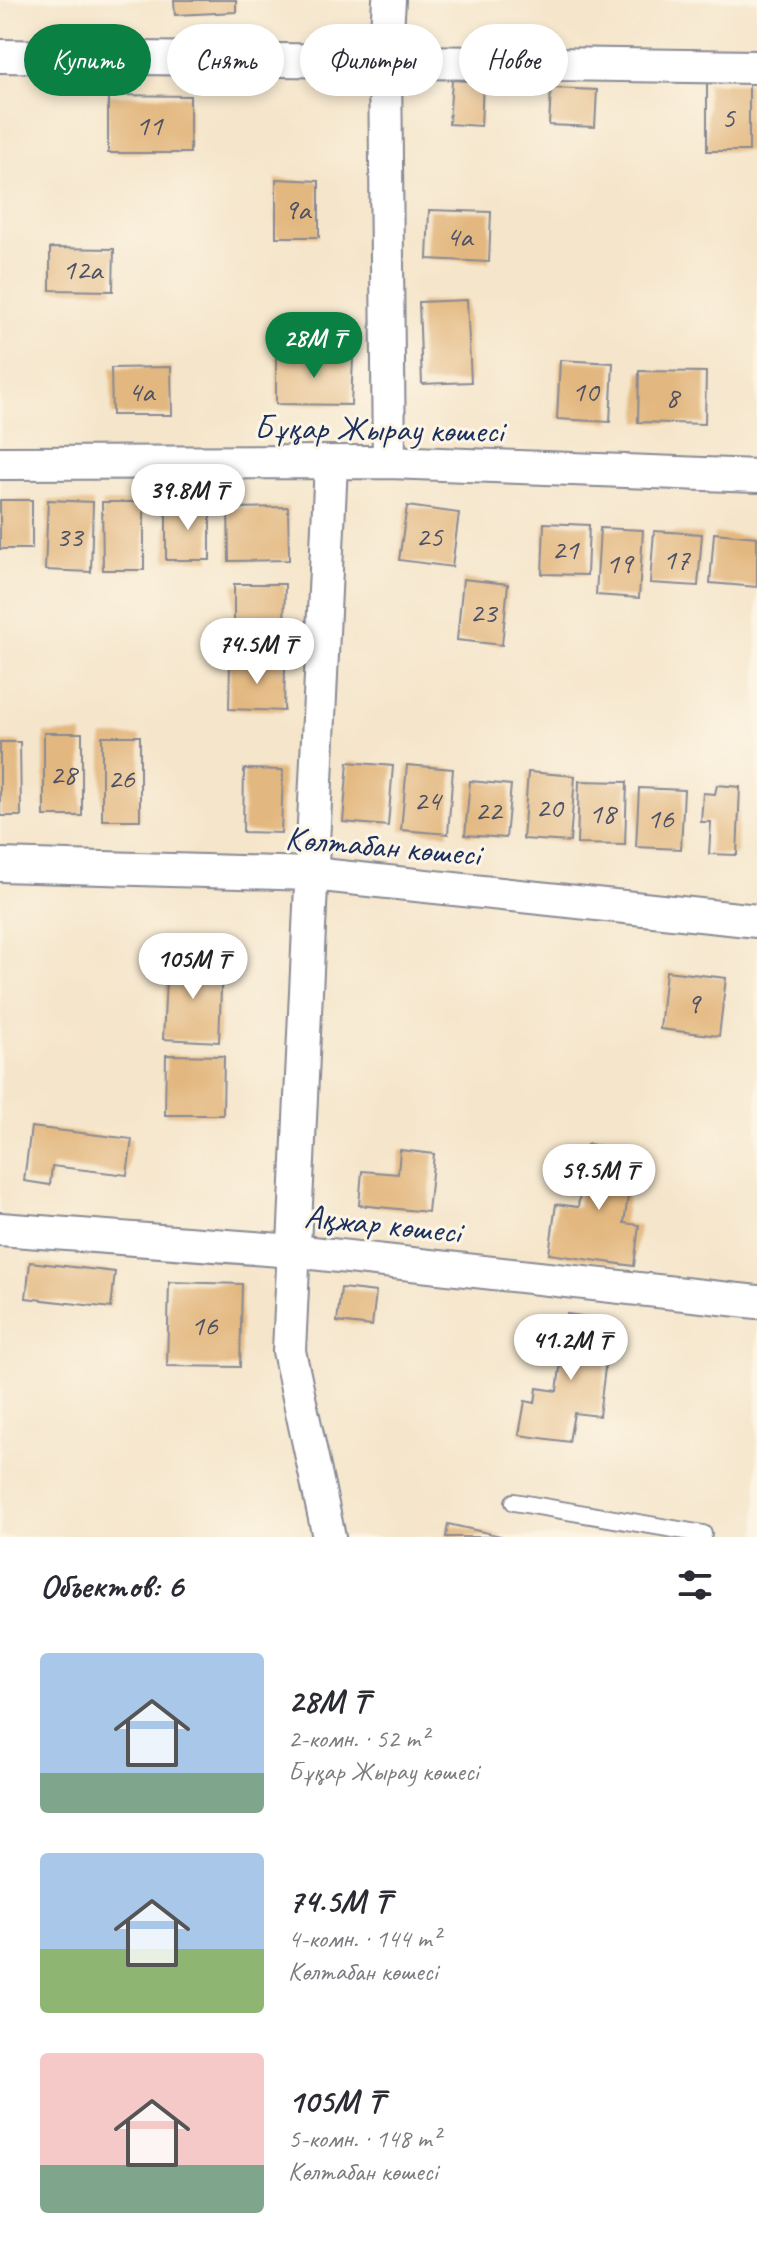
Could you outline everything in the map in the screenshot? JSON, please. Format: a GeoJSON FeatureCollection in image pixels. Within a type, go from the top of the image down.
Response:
{"type":"FeatureCollection","features":[{"type":"Feature","properties":{"kind":"street"},"geometry":{"type":"LineString","coordinates":[[387,24],[389,0]]}},
{"type":"Feature","properties":{"kind":"street"},"geometry":{"type":"LineString","coordinates":[[0,56],[300,60]]}},
{"type":"Feature","properties":{"kind":"street"},"geometry":{"type":"LineString","coordinates":[[443,62],[757,67]]}},
{"type":"Feature","properties":{"kind":"street"},"geometry":{"type":"LineString","coordinates":[[385,96],[389,462]]}},
{"type":"Feature","properties":{"kind":"street","name":"Бұқар Жырау көшесі"},"geometry":{"type":"LineString","coordinates":[[0,463],[389,462],[757,476]]}},
{"type":"Feature","properties":{"kind":"street"},"geometry":{"type":"LineString","coordinates":[[329,1537],[289,1351],[331,464]]}},
{"type":"Feature","properties":{"kind":"street","name":"Көлтабан көшесі"},"geometry":{"type":"LineString","coordinates":[[0,865],[312,874],[757,921]]}},
{"type":"Feature","properties":{"kind":"street","name":"Ақжар көшесі"},"geometry":{"type":"LineString","coordinates":[[0,1229],[294,1251],[757,1302]]}},
{"type":"Feature","properties":{"kind":"lane"},"geometry":{"type":"LineString","coordinates":[[514,1502],[703,1534],[702,1537]]}},
{"type":"Feature","properties":{"kind":"building"},"geometry":{"type":"Polygon","coordinates":[[[174,0],[236,0],[236,12],[175,15],[174,0]]]}},
{"type":"Feature","properties":{"kind":"building"},"geometry":{"type":"Polygon","coordinates":[[[452,80],[459,80],[459,96],[482,96],[481,126],[449,124],[452,80]]]}},
{"type":"Feature","properties":{"kind":"building"},"geometry":{"type":"Polygon","coordinates":[[[707,83],[749,83],[749,151],[707,151],[707,83]]]}},
{"type":"Feature","properties":{"kind":"building"},"geometry":{"type":"Polygon","coordinates":[[[568,89],[597,90],[595,127],[549,125],[551,96],[568,96],[568,89]]]}},
{"type":"Feature","properties":{"kind":"building"},"geometry":{"type":"Polygon","coordinates":[[[108,96],[190,96],[190,153],[108,153],[108,96]]]}},
{"type":"Feature","properties":{"kind":"building"},"geometry":{"type":"Polygon","coordinates":[[[276,179],[319,181],[319,237],[276,237],[276,179]]]}},
{"type":"Feature","properties":{"kind":"building"},"geometry":{"type":"Polygon","coordinates":[[[429,210],[491,212],[489,262],[427,259],[429,210]]]}},
{"type":"Feature","properties":{"kind":"building"},"geometry":{"type":"Polygon","coordinates":[[[50,248],[114,249],[113,291],[50,290],[50,248]]]}},
{"type":"Feature","properties":{"kind":"building"},"geometry":{"type":"Polygon","coordinates":[[[467,300],[471,382],[422,384],[419,302],[467,300]]]}},
{"type":"Feature","properties":{"kind":"building"},"geometry":{"type":"Polygon","coordinates":[[[276,355],[353,358],[351,405],[276,404],[276,355]]]}},
{"type":"Feature","properties":{"kind":"building"},"geometry":{"type":"Polygon","coordinates":[[[560,360],[613,363],[610,422],[557,419],[560,360]]]}},
{"type":"Feature","properties":{"kind":"building"},"geometry":{"type":"Polygon","coordinates":[[[171,367],[172,415],[112,415],[111,368],[171,367]]]}},
{"type":"Feature","properties":{"kind":"building"},"geometry":{"type":"Polygon","coordinates":[[[639,371],[706,372],[705,424],[638,422],[639,371]]]}},
{"type":"Feature","properties":{"kind":"building"},"geometry":{"type":"Polygon","coordinates":[[[0,500],[32,500],[32,549],[0,549],[0,500]]]}},
{"type":"Feature","properties":{"kind":"building"},"geometry":{"type":"Polygon","coordinates":[[[48,500],[93,502],[91,572],[45,570],[48,500]]]}},
{"type":"Feature","properties":{"kind":"building"},"geometry":{"type":"Polygon","coordinates":[[[102,502],[144,502],[144,570],[103,570],[102,502]]]}},
{"type":"Feature","properties":{"kind":"building"},"geometry":{"type":"Polygon","coordinates":[[[166,505],[210,505],[210,560],[166,560],[166,505]]]}},
{"type":"Feature","properties":{"kind":"building"},"geometry":{"type":"Polygon","coordinates":[[[407,506],[459,513],[452,567],[399,560],[407,506]]]}},
{"type":"Feature","properties":{"kind":"building"},"geometry":{"type":"Polygon","coordinates":[[[288,507],[289,560],[229,561],[228,508],[288,507]]]}},
{"type":"Feature","properties":{"kind":"building"},"geometry":{"type":"Polygon","coordinates":[[[544,523],[589,525],[587,575],[542,574],[544,523]]]}},
{"type":"Feature","properties":{"kind":"building"},"geometry":{"type":"Polygon","coordinates":[[[600,528],[643,530],[639,598],[596,595],[600,528]]]}},
{"type":"Feature","properties":{"kind":"building"},"geometry":{"type":"Polygon","coordinates":[[[654,531],[702,534],[698,586],[650,583],[654,531]]]}},
{"type":"Feature","properties":{"kind":"building"},"geometry":{"type":"Polygon","coordinates":[[[714,533],[757,537],[757,587],[710,583],[714,533]]]}},
{"type":"Feature","properties":{"kind":"building"},"geometry":{"type":"Polygon","coordinates":[[[463,579],[508,584],[502,645],[457,640],[463,579]]]}},
{"type":"Feature","properties":{"kind":"building"},"geometry":{"type":"Polygon","coordinates":[[[234,584],[285,584],[284,630],[234,630],[234,584]]]}},
{"type":"Feature","properties":{"kind":"building"},"geometry":{"type":"Polygon","coordinates":[[[230,662],[285,663],[284,711],[229,709],[230,662]]]}},
{"type":"Feature","properties":{"kind":"building"},"geometry":{"type":"Polygon","coordinates":[[[44,733],[82,733],[82,816],[44,816],[44,733]]]}},
{"type":"Feature","properties":{"kind":"building"},"geometry":{"type":"Polygon","coordinates":[[[102,736],[140,736],[140,820],[102,820],[102,736]]]}},
{"type":"Feature","properties":{"kind":"building"},"geometry":{"type":"Polygon","coordinates":[[[0,742],[20,742],[21,816],[0,816],[0,742]]]}},
{"type":"Feature","properties":{"kind":"building"},"geometry":{"type":"Polygon","coordinates":[[[348,762],[393,766],[388,826],[343,822],[348,762]]]}},
{"type":"Feature","properties":{"kind":"building"},"geometry":{"type":"Polygon","coordinates":[[[407,765],[453,769],[448,834],[401,830],[407,765]]]}},
{"type":"Feature","properties":{"kind":"building"},"geometry":{"type":"Polygon","coordinates":[[[244,769],[283,770],[281,833],[243,832],[244,769]]]}},
{"type":"Feature","properties":{"kind":"building"},"geometry":{"type":"Polygon","coordinates":[[[528,772],[575,776],[570,842],[523,839],[528,772]]]}},
{"type":"Feature","properties":{"kind":"building"},"geometry":{"type":"Polygon","coordinates":[[[470,781],[511,785],[506,838],[465,835],[470,781]]]}},
{"type":"Feature","properties":{"kind":"building"},"geometry":{"type":"Polygon","coordinates":[[[579,781],[627,782],[625,845],[577,844],[579,781]]]}},
{"type":"Feature","properties":{"kind":"building"},"geometry":{"type":"Polygon","coordinates":[[[717,785],[740,787],[737,855],[709,854],[711,822],[701,822],[703,793],[715,794],[717,785]]]}},
{"type":"Feature","properties":{"kind":"building"},"geometry":{"type":"Polygon","coordinates":[[[639,788],[684,790],[681,849],[636,847],[639,788]]]}},
{"type":"Feature","properties":{"kind":"building"},"geometry":{"type":"Polygon","coordinates":[[[167,960],[222,963],[219,1042],[163,1039],[167,960]]]}},
{"type":"Feature","properties":{"kind":"building"},"geometry":{"type":"Polygon","coordinates":[[[666,971],[726,978],[719,1036],[660,1029],[666,971]]]}},
{"type":"Feature","properties":{"kind":"building"},"geometry":{"type":"Polygon","coordinates":[[[166,1055],[224,1056],[223,1115],[165,1115],[166,1055]]]}},
{"type":"Feature","properties":{"kind":"building"},"geometry":{"type":"Polygon","coordinates":[[[31,1127],[132,1139],[127,1175],[52,1166],[50,1185],[24,1181],[31,1127]]]}},
{"type":"Feature","properties":{"kind":"building"},"geometry":{"type":"Polygon","coordinates":[[[587,1144],[635,1151],[624,1223],[639,1225],[634,1266],[549,1254],[556,1204],[578,1207],[587,1144]]]}},
{"type":"Feature","properties":{"kind":"building"},"geometry":{"type":"Polygon","coordinates":[[[400,1150],[434,1154],[428,1212],[359,1205],[362,1171],[398,1174],[400,1150]]]}},
{"type":"Feature","properties":{"kind":"building"},"geometry":{"type":"Polygon","coordinates":[[[30,1262],[115,1272],[111,1308],[26,1298],[30,1262]]]}},
{"type":"Feature","properties":{"kind":"building"},"geometry":{"type":"Polygon","coordinates":[[[169,1282],[242,1284],[240,1367],[167,1366],[169,1282]]]}},
{"type":"Feature","properties":{"kind":"building"},"geometry":{"type":"Polygon","coordinates":[[[341,1288],[376,1292],[372,1326],[337,1322],[341,1288]]]}},
{"type":"Feature","properties":{"kind":"building"},"geometry":{"type":"Polygon","coordinates":[[[567,1314],[611,1320],[599,1416],[574,1413],[569,1442],[519,1435],[525,1401],[535,1403],[537,1388],[557,1391],[567,1314]]]}},
{"type":"Feature","properties":{"kind":"building"},"geometry":{"type":"Polygon","coordinates":[[[448,1524],[501,1536],[501,1537],[446,1537],[448,1524]]]}}]}
